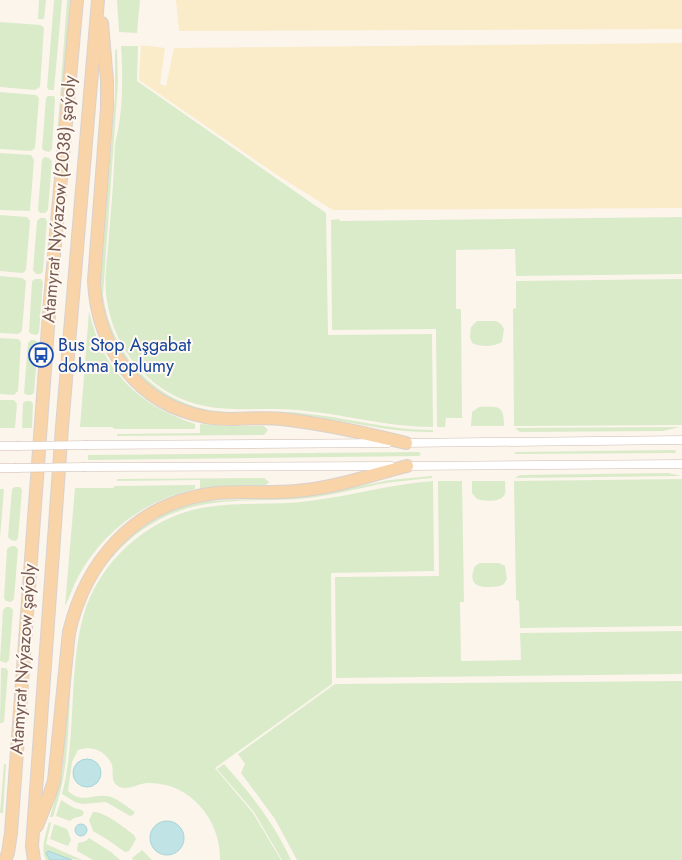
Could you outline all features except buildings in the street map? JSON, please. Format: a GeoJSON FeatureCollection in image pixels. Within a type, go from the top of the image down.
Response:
{"type":"FeatureCollection","features":[{"type":"Feature","properties":{"kind":"main road","name":"Atamyrat Nyýazow (2038) şaýoly"},"geometry":{"type":"LineString","coordinates":[[36,488],[50,300],[77,0]]}},
{"type":"Feature","properties":{"kind":"main road","name":"Atamyrat Nyýazow (2038) şaýoly"},"geometry":{"type":"LineString","coordinates":[[58,487],[99,0]]}},
{"type":"Feature","properties":{"kind":"main road"},"geometry":{"type":"LineString","coordinates":[[99,0],[106,60],[107,108],[94,281],[100,323],[118,361],[136,382],[149,392],[178,409],[191,414],[221,419],[279,419],[340,426],[406,443]]}},
{"type":"Feature","properties":{"kind":"main road"},"geometry":{"type":"LineString","coordinates":[[33,836],[50,796],[54,781],[69,632],[75,609],[88,579],[113,545],[130,528],[154,512],[184,499],[210,494],[278,492],[316,488],[407,466]]}},
{"type":"Feature","properties":{"kind":"main road","name":"Atamyrat Nyýazow şaýoly"},"geometry":{"type":"LineString","coordinates":[[34,860],[32,846],[58,487]]}},
{"type":"Feature","properties":{"kind":"main road","name":"Atamyrat Nyýazow şaýoly"},"geometry":{"type":"LineString","coordinates":[[5,860],[11,833],[36,488]]}},
{"type":"Feature","properties":{"kind":"street"},"geometry":{"type":"LineString","coordinates":[[0,446],[682,440]]}},
{"type":"Feature","properties":{"kind":"street"},"geometry":{"type":"LineString","coordinates":[[0,468],[682,464]]}},
{"type":"Feature","properties":{"kind":"green space"},"geometry":{"type":"Polygon","coordinates":[[[39,0],[46,0],[44,19],[38,19],[39,0]]]}},
{"type":"Feature","properties":{"kind":"green space"},"geometry":{"type":"Polygon","coordinates":[[[54,0],[62,0],[54,90],[49,90],[47,88],[54,0]]]}},
{"type":"Feature","properties":{"kind":"green space"},"geometry":{"type":"Polygon","coordinates":[[[67,0],[70,0],[60,138],[57,138],[67,0]]]}},
{"type":"Feature","properties":{"kind":"green space"},"geometry":{"type":"Polygon","coordinates":[[[117,0],[140,0],[137,33],[119,32],[117,0]]]}},
{"type":"Feature","properties":{"kind":"green space"},"geometry":{"type":"Polygon","coordinates":[[[0,22],[41,25],[44,28],[40,87],[35,90],[0,87],[0,22]]]}},
{"type":"Feature","properties":{"kind":"green space"},"geometry":{"type":"Polygon","coordinates":[[[121,46],[138,46],[137,81],[326,213],[328,335],[432,334],[433,427],[382,423],[298,410],[208,407],[179,398],[163,389],[137,366],[117,336],[111,319],[105,284],[115,145],[121,106],[121,46]]]}},
{"type":"Feature","properties":{"kind":"green space"},"geometry":{"type":"Polygon","coordinates":[[[117,48],[118,82],[103,295],[108,317],[116,337],[127,356],[140,372],[156,387],[175,398],[195,406],[217,411],[301,413],[383,426],[433,430],[433,432],[383,428],[301,415],[229,414],[206,411],[182,404],[161,394],[143,380],[128,363],[117,344],[108,322],[103,300],[101,276],[115,96],[115,51],[117,48]]]}},
{"type":"Feature","properties":{"kind":"green space"},"geometry":{"type":"Polygon","coordinates":[[[0,92],[36,95],[39,98],[35,148],[31,151],[0,149],[0,92]]]}},
{"type":"Feature","properties":{"kind":"green space"},"geometry":{"type":"Polygon","coordinates":[[[54,96],[55,99],[52,149],[49,152],[42,149],[46,98],[54,96]]]}},
{"type":"Feature","properties":{"kind":"green space"},"geometry":{"type":"Polygon","coordinates":[[[0,153],[31,155],[34,160],[30,211],[0,210],[0,153]]]}},
{"type":"Feature","properties":{"kind":"green space"},"geometry":{"type":"Polygon","coordinates":[[[44,157],[52,161],[48,210],[45,213],[40,213],[38,210],[42,160],[44,157]]]}},
{"type":"Feature","properties":{"kind":"green space"},"geometry":{"type":"Polygon","coordinates":[[[0,215],[27,217],[30,221],[26,270],[23,273],[0,271],[0,215]]]}},
{"type":"Feature","properties":{"kind":"green space"},"geometry":{"type":"Polygon","coordinates":[[[682,217],[682,274],[516,276],[515,249],[456,250],[456,309],[461,309],[462,418],[446,418],[445,427],[437,427],[436,329],[332,330],[331,220],[682,217]]]}},
{"type":"Feature","properties":{"kind":"green space"},"geometry":{"type":"Polygon","coordinates":[[[40,218],[45,218],[47,221],[43,271],[41,274],[36,274],[33,270],[37,221],[40,218]]]}},
{"type":"Feature","properties":{"kind":"green space"},"geometry":{"type":"Polygon","coordinates":[[[0,276],[22,278],[26,281],[22,331],[18,334],[0,333],[0,276]]]}},
{"type":"Feature","properties":{"kind":"green space"},"geometry":{"type":"Polygon","coordinates":[[[41,279],[43,282],[39,332],[37,335],[29,332],[32,281],[41,279]]]}},
{"type":"Feature","properties":{"kind":"green space"},"geometry":{"type":"Polygon","coordinates":[[[682,279],[682,425],[514,426],[513,309],[516,308],[516,281],[682,279]]]}},
{"type":"Feature","properties":{"kind":"green space"},"geometry":{"type":"Polygon","coordinates":[[[89,311],[103,351],[113,368],[140,395],[156,407],[195,424],[195,429],[80,427],[89,311]]]}},
{"type":"Feature","properties":{"kind":"green space"},"geometry":{"type":"Polygon","coordinates":[[[477,321],[496,321],[501,324],[504,329],[502,342],[487,346],[472,343],[470,337],[471,327],[477,321]]]}},
{"type":"Feature","properties":{"kind":"green space"},"geometry":{"type":"Polygon","coordinates":[[[0,338],[18,339],[21,342],[18,391],[14,395],[0,394],[0,338]]]}},
{"type":"Feature","properties":{"kind":"green space"},"geometry":{"type":"Polygon","coordinates":[[[31,340],[35,340],[38,343],[34,393],[27,395],[24,393],[28,343],[31,340]]]}},
{"type":"Feature","properties":{"kind":"green space"},"geometry":{"type":"Polygon","coordinates":[[[0,400],[14,400],[17,404],[15,428],[0,428],[0,400]]]}},
{"type":"Feature","properties":{"kind":"green space"},"geometry":{"type":"Polygon","coordinates":[[[31,401],[33,404],[32,428],[22,428],[23,403],[31,401]]]}},
{"type":"Feature","properties":{"kind":"green space"},"geometry":{"type":"Polygon","coordinates":[[[479,407],[499,408],[503,414],[504,426],[471,426],[472,412],[479,407]]]}},
{"type":"Feature","properties":{"kind":"green space"},"geometry":{"type":"Polygon","coordinates":[[[200,424],[264,426],[268,430],[264,435],[117,436],[117,434],[200,433],[200,424]]]}},
{"type":"Feature","properties":{"kind":"green space"},"geometry":{"type":"Polygon","coordinates":[[[680,427],[663,431],[520,432],[515,428],[680,427]]]}},
{"type":"Feature","properties":{"kind":"green space"},"geometry":{"type":"Polygon","coordinates":[[[675,450],[675,453],[514,453],[516,452],[675,450]]]}},
{"type":"Feature","properties":{"kind":"green space"},"geometry":{"type":"Polygon","coordinates":[[[419,452],[421,454],[419,456],[88,460],[88,455],[419,452]]]}},
{"type":"Feature","properties":{"kind":"green space"},"geometry":{"type":"Polygon","coordinates":[[[668,473],[681,476],[515,478],[520,475],[668,473]]]}},
{"type":"Feature","properties":{"kind":"green space"},"geometry":{"type":"Polygon","coordinates":[[[432,476],[432,478],[380,484],[309,498],[220,502],[184,509],[163,518],[125,544],[96,579],[112,553],[136,531],[164,514],[181,507],[206,501],[309,496],[390,480],[432,476]]]}},
{"type":"Feature","properties":{"kind":"green space"},"geometry":{"type":"Polygon","coordinates":[[[264,478],[269,482],[265,486],[200,490],[200,480],[117,481],[117,479],[264,478]]]}},
{"type":"Feature","properties":{"kind":"green space"},"geometry":{"type":"Polygon","coordinates":[[[682,479],[682,626],[520,628],[519,601],[516,600],[514,481],[682,479]]]}},
{"type":"Feature","properties":{"kind":"green space"},"geometry":{"type":"Polygon","coordinates":[[[433,481],[434,571],[331,573],[332,684],[215,768],[253,813],[281,860],[220,860],[219,845],[209,818],[190,796],[163,784],[144,783],[129,788],[121,788],[114,782],[112,765],[109,760],[98,750],[88,748],[78,750],[72,762],[68,791],[82,798],[110,797],[118,800],[135,812],[133,815],[130,816],[106,802],[82,804],[62,794],[70,750],[78,639],[83,617],[90,597],[101,577],[130,544],[166,520],[186,512],[207,507],[232,504],[309,501],[433,481]]]}},
{"type":"Feature","properties":{"kind":"green space"},"geometry":{"type":"Polygon","coordinates":[[[438,481],[462,481],[464,602],[460,602],[461,661],[521,660],[520,633],[682,631],[682,674],[336,678],[335,577],[439,576],[438,481]]]}},
{"type":"Feature","properties":{"kind":"green space"},"geometry":{"type":"Polygon","coordinates":[[[472,481],[505,481],[505,494],[496,500],[477,499],[472,493],[472,481]]]}},
{"type":"Feature","properties":{"kind":"green space"},"geometry":{"type":"Polygon","coordinates":[[[195,485],[195,489],[159,501],[142,510],[112,532],[88,561],[76,580],[65,606],[75,488],[195,485]]]}},
{"type":"Feature","properties":{"kind":"green space"},"geometry":{"type":"Polygon","coordinates":[[[20,487],[22,490],[18,538],[16,541],[8,537],[12,489],[20,487]]]}},
{"type":"Feature","properties":{"kind":"green space"},"geometry":{"type":"Polygon","coordinates":[[[0,489],[4,489],[0,538],[0,489]]]}},
{"type":"Feature","properties":{"kind":"green space"},"geometry":{"type":"Polygon","coordinates":[[[15,546],[18,549],[14,599],[11,602],[6,601],[4,598],[7,549],[15,546]]]}},
{"type":"Feature","properties":{"kind":"green space"},"geometry":{"type":"Polygon","coordinates":[[[480,563],[499,563],[505,566],[507,579],[504,584],[483,587],[476,584],[472,575],[475,566],[480,563]]]}},
{"type":"Feature","properties":{"kind":"green space"},"geometry":{"type":"Polygon","coordinates":[[[95,581],[85,601],[78,623],[72,660],[64,773],[53,817],[50,817],[62,774],[72,642],[82,603],[95,581]]]}},
{"type":"Feature","properties":{"kind":"green space"},"geometry":{"type":"Polygon","coordinates":[[[6,607],[10,607],[13,610],[9,660],[6,663],[0,661],[3,610],[6,607]]]}},
{"type":"Feature","properties":{"kind":"green space"},"geometry":{"type":"Polygon","coordinates":[[[1,668],[6,668],[8,671],[4,722],[0,723],[1,668]]]}},
{"type":"Feature","properties":{"kind":"green space"},"geometry":{"type":"Polygon","coordinates":[[[682,681],[682,860],[297,860],[275,819],[241,773],[245,764],[238,754],[335,684],[682,681]]]}},
{"type":"Feature","properties":{"kind":"green space"},"geometry":{"type":"Polygon","coordinates":[[[4,764],[6,764],[3,813],[0,813],[4,764]]]}},
{"type":"Feature","properties":{"kind":"green space"},"geometry":{"type":"Polygon","coordinates":[[[224,764],[261,809],[291,860],[282,860],[254,812],[217,769],[224,764]]]}},
{"type":"Feature","properties":{"kind":"green space"},"geometry":{"type":"Polygon","coordinates":[[[61,800],[74,808],[82,810],[84,813],[82,816],[70,821],[56,816],[61,800]]]}},
{"type":"Feature","properties":{"kind":"green space"},"geometry":{"type":"Polygon","coordinates":[[[93,812],[103,814],[134,835],[136,839],[129,851],[125,852],[93,831],[89,820],[93,812]]]}},
{"type":"Feature","properties":{"kind":"green space"},"geometry":{"type":"Polygon","coordinates":[[[49,822],[51,823],[46,844],[82,860],[46,853],[50,860],[46,860],[44,846],[49,822]]]}},
{"type":"Feature","properties":{"kind":"green space"},"geometry":{"type":"Polygon","coordinates":[[[54,824],[67,829],[71,840],[68,846],[50,839],[54,824]]]}},
{"type":"Feature","properties":{"kind":"green space"},"geometry":{"type":"Polygon","coordinates":[[[89,838],[120,860],[93,860],[77,851],[78,843],[89,838]]]}},
{"type":"Feature","properties":{"kind":"green space"},"geometry":{"type":"Polygon","coordinates":[[[142,850],[152,860],[133,860],[132,858],[142,850]]]}},
{"type":"Feature","properties":{"kind":"sand"},"geometry":{"type":"Polygon","coordinates":[[[176,0],[682,0],[682,29],[179,31],[176,0]]]}},
{"type":"Feature","properties":{"kind":"sand"},"geometry":{"type":"Polygon","coordinates":[[[682,43],[682,208],[333,210],[277,175],[139,80],[141,45],[165,48],[160,84],[166,86],[174,48],[682,43]]]}},
{"type":"Feature","properties":{"kind":"water"},"geometry":{"type":"Polygon","coordinates":[[[87,759],[97,763],[101,773],[97,783],[87,787],[77,783],[73,773],[77,763],[87,759]]]}},
{"type":"Feature","properties":{"kind":"water"},"geometry":{"type":"Polygon","coordinates":[[[167,821],[179,826],[184,838],[179,850],[167,855],[155,850],[150,838],[155,826],[167,821]]]}},
{"type":"Feature","properties":{"kind":"water"},"geometry":{"type":"Polygon","coordinates":[[[81,824],[87,830],[81,836],[75,830],[81,824]]]}},
{"type":"Feature","properties":{"kind":"water"},"geometry":{"type":"Polygon","coordinates":[[[48,851],[72,860],[50,860],[46,853],[48,851]]]}},
{"type":"Feature","properties":{"kind":"place","name":"Bus Stop Aşgabat dokma toplumy"},"geometry":{"type":"Point","coordinates":[41,355]}}]}
